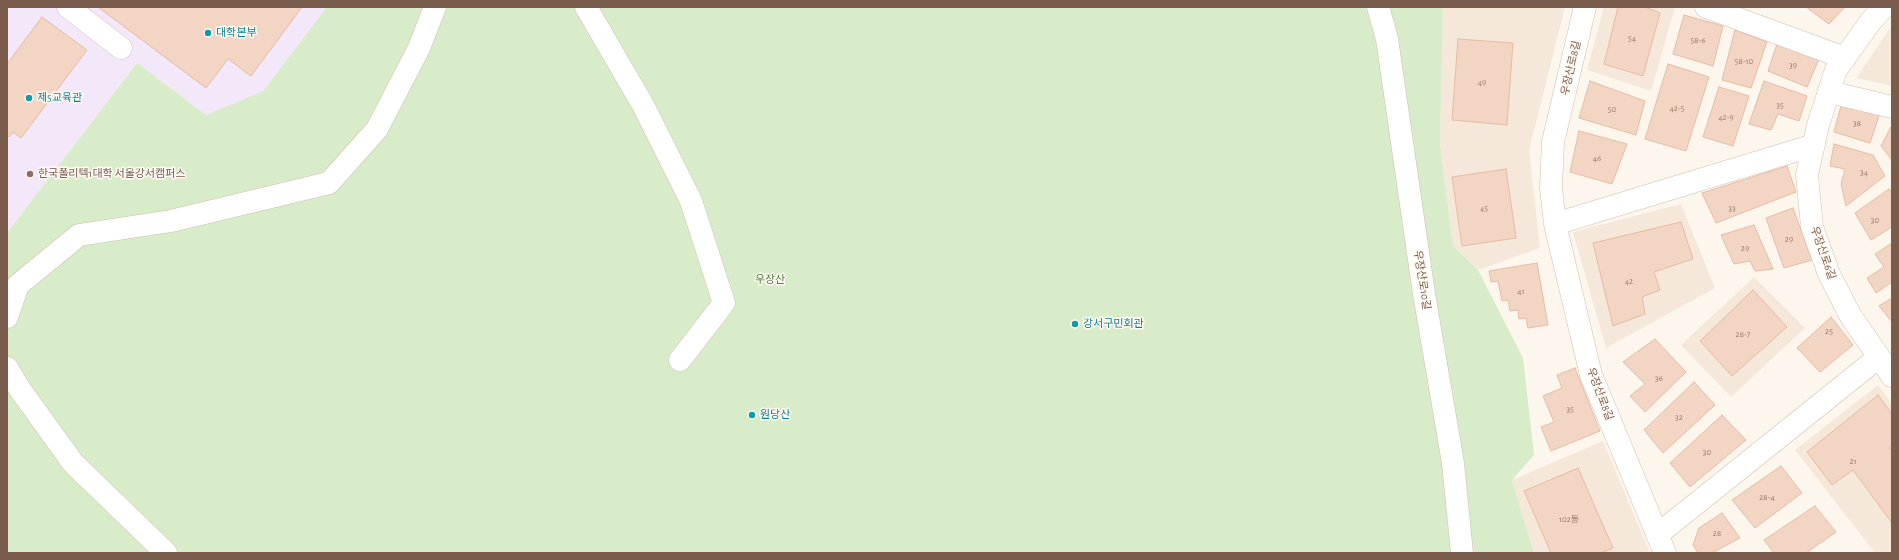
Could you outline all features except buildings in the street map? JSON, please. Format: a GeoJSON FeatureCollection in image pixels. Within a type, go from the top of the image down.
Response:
{"type":"FeatureCollection","features":[{"type":"Feature","properties":{"kind":"street"},"geometry":{"type":"LineString","coordinates":[[68,7],[121,48]]}},
{"type":"Feature","properties":{"kind":"street"},"geometry":{"type":"LineString","coordinates":[[7,317],[18,285],[79,236],[170,221],[329,183],[377,129],[419,48],[435,7]]}},
{"type":"Feature","properties":{"kind":"street"},"geometry":{"type":"LineString","coordinates":[[586,7],[643,105],[691,201],[724,303],[680,360]]}},
{"type":"Feature","properties":{"kind":"street","name":"우장산로10길"},"geometry":{"type":"LineString","coordinates":[[1378,7],[1387,39],[1424,294],[1453,462],[1462,553]]}},
{"type":"Feature","properties":{"kind":"street","name":"우장산로8길"},"geometry":{"type":"LineString","coordinates":[[1585,7],[1553,142],[1551,188],[1555,224],[1591,375],[1661,544],[1879,357]]}},
{"type":"Feature","properties":{"kind":"street"},"geometry":{"type":"LineString","coordinates":[[1706,7],[1845,58]]}},
{"type":"Feature","properties":{"kind":"street","name":"우장산로6길"},"geometry":{"type":"LineString","coordinates":[[1884,7],[1871,21],[1836,70],[1818,125],[1807,175],[1812,227],[1829,274],[1850,315],[1892,376]]}},
{"type":"Feature","properties":{"kind":"street"},"geometry":{"type":"LineString","coordinates":[[1829,92],[1892,107]]}},
{"type":"Feature","properties":{"kind":"street"},"geometry":{"type":"LineString","coordinates":[[1555,224],[1814,145]]}},
{"type":"Feature","properties":{"kind":"street"},"geometry":{"type":"LineString","coordinates":[[7,368],[19,388],[73,463],[166,553]]}},
{"type":"Feature","properties":{"kind":"shaded area","name":"한국폴리텍1대학 서울강서캠퍼스"},"geometry":{"type":"Polygon","coordinates":[[[7,7],[327,7],[263,91],[206,115],[137,63],[7,233],[7,7]]]}},
{"type":"Feature","properties":{"kind":"shaded area"},"geometry":{"type":"Polygon","coordinates":[[[1443,7],[1565,7],[1529,150],[1540,248],[1478,270],[1453,246],[1440,144],[1443,7]]]}},
{"type":"Feature","properties":{"kind":"shaded area"},"geometry":{"type":"Polygon","coordinates":[[[1604,7],[1675,7],[1651,91],[1587,70],[1604,7]]]}},
{"type":"Feature","properties":{"kind":"shaded area"},"geometry":{"type":"Polygon","coordinates":[[[1892,25],[1892,86],[1856,78],[1892,25]]]}},
{"type":"Feature","properties":{"kind":"shaded area"},"geometry":{"type":"Polygon","coordinates":[[[1681,204],[1715,288],[1606,348],[1573,232],[1681,204]]]}},
{"type":"Feature","properties":{"kind":"shaded area"},"geometry":{"type":"Polygon","coordinates":[[[1754,277],[1805,328],[1731,397],[1681,345],[1754,277]]]}},
{"type":"Feature","properties":{"kind":"shaded area"},"geometry":{"type":"Polygon","coordinates":[[[1878,385],[1892,404],[1892,553],[1875,553],[1795,450],[1878,385]]]}},
{"type":"Feature","properties":{"kind":"shaded area"},"geometry":{"type":"Polygon","coordinates":[[[1603,441],[1650,553],[1534,553],[1512,480],[1603,441]]]}},
{"type":"Feature","properties":{"kind":"green space","name":"우장산"},"geometry":{"type":"Polygon","coordinates":[[[327,7],[1443,7],[1440,144],[1453,246],[1478,270],[1523,358],[1534,455],[1512,480],[1534,553],[7,553],[7,233],[137,63],[206,115],[263,91],[327,7]]]}},
{"type":"Feature","properties":{"kind":"place","name":"대학본부"},"geometry":{"type":"Point","coordinates":[208,33]}},
{"type":"Feature","properties":{"kind":"place","name":"제5교육관"},"geometry":{"type":"Point","coordinates":[29,98]}},
{"type":"Feature","properties":{"kind":"place","name":"한국폴리텍1대학 서울강서캠퍼스"},"geometry":{"type":"Point","coordinates":[30,174]}},
{"type":"Feature","properties":{"kind":"place","name":"강서구민회관"},"geometry":{"type":"Point","coordinates":[1075,324]}},
{"type":"Feature","properties":{"kind":"place","name":"원당산"},"geometry":{"type":"Point","coordinates":[752,415]}}]}
